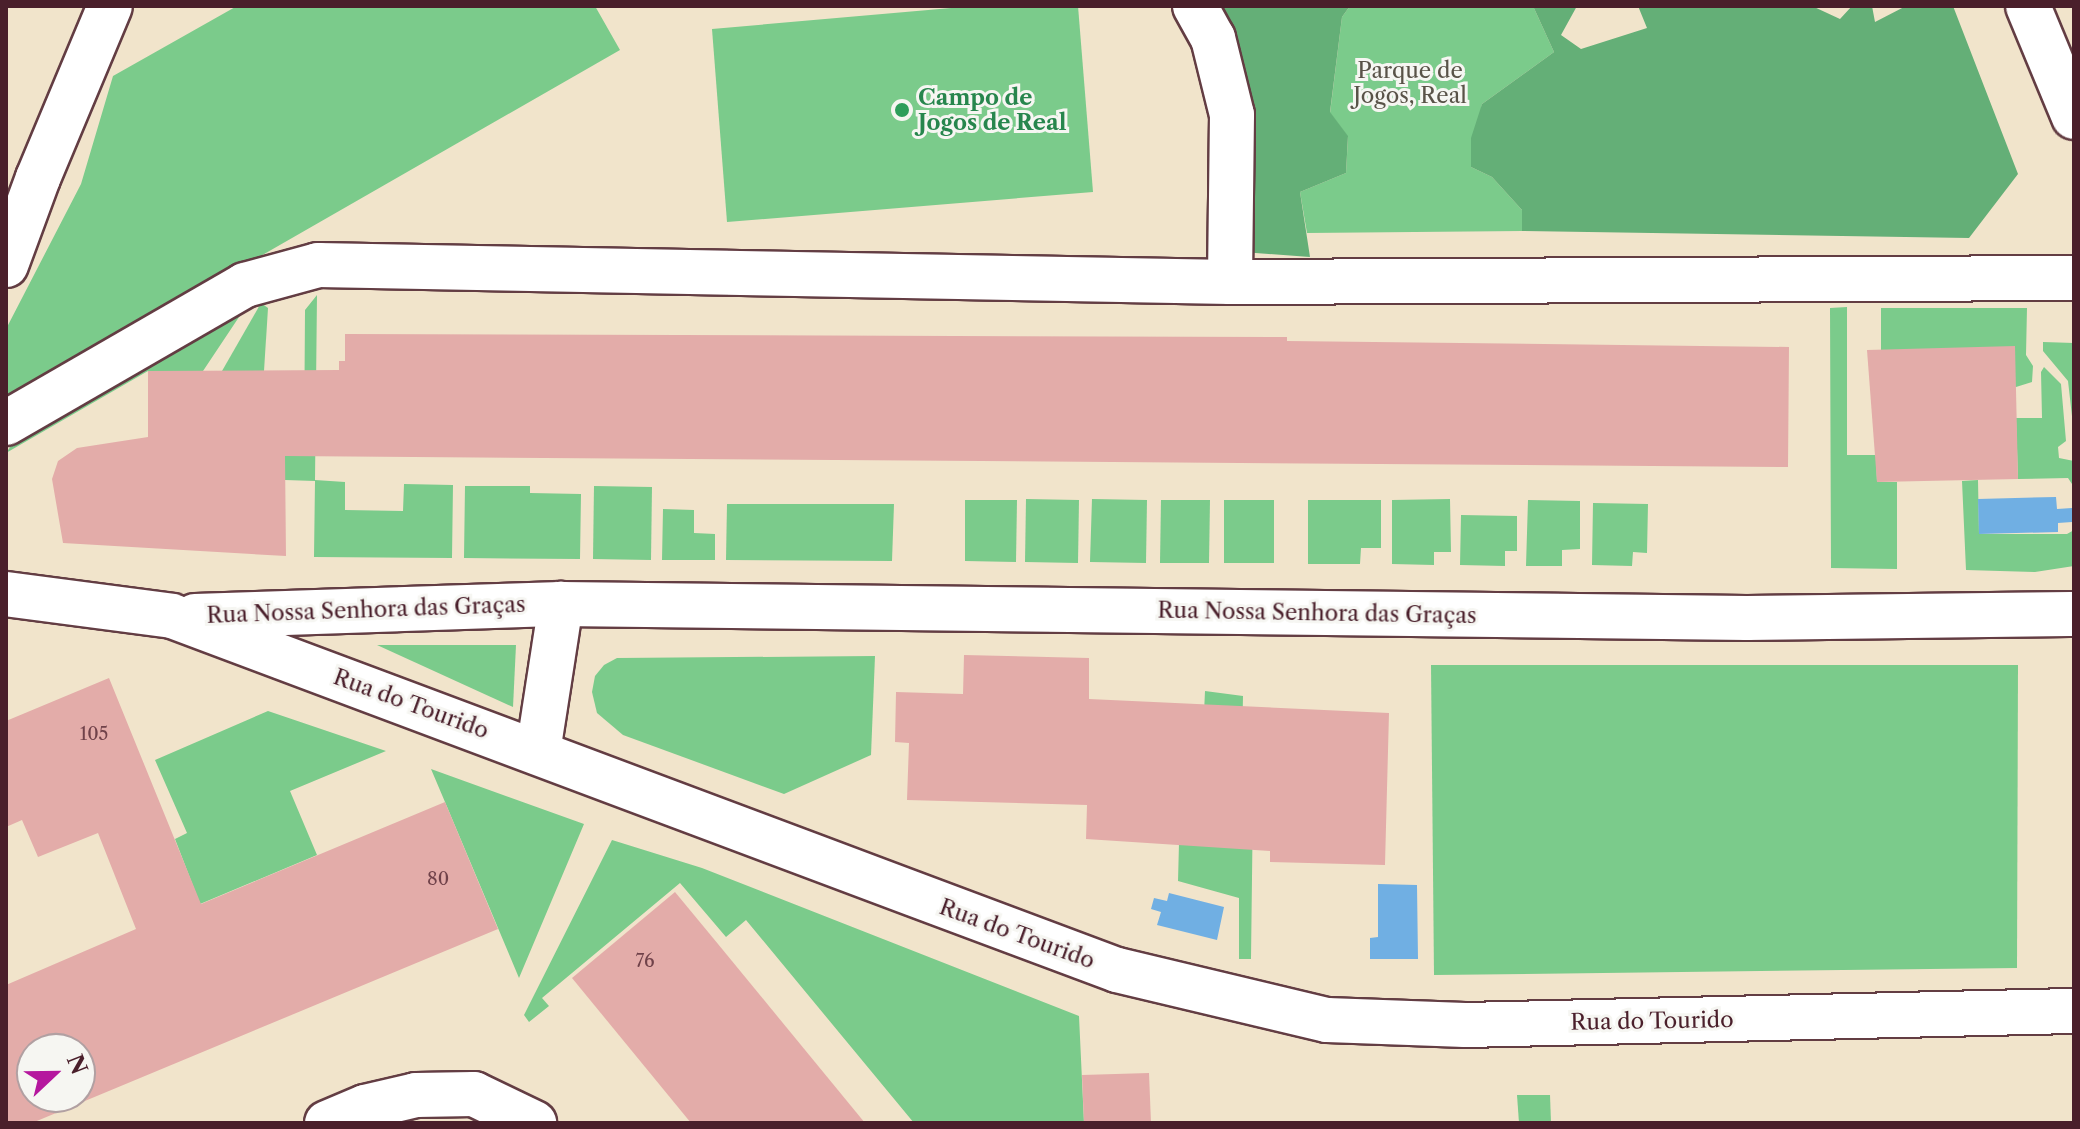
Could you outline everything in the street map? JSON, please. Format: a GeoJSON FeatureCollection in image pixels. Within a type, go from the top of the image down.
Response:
{"type":"FeatureCollection","features":[{"type":"Feature","properties":{"kind":"street"},"geometry":{"type":"LineString","coordinates":[[6,265],[110,6]]}},
{"type":"Feature","properties":{"kind":"street"},"geometry":{"type":"LineString","coordinates":[[1195,6],[1213,38],[1232,115],[1230,282]]}},
{"type":"Feature","properties":{"kind":"street"},"geometry":{"type":"LineString","coordinates":[[2028,6],[2074,117]]}},
{"type":"Feature","properties":{"kind":"street"},"geometry":{"type":"LineString","coordinates":[[6,423],[245,285],[318,265],[1230,282],[2074,278]]}},
{"type":"Feature","properties":{"kind":"street","name":"Rua do Tourido"},"geometry":{"type":"LineString","coordinates":[[7,587],[172,616],[1117,970],[1327,1020],[1465,1025],[2074,1011]]}},
{"type":"Feature","properties":{"kind":"street","name":"Rua Nossa Senhora das Graças"},"geometry":{"type":"LineString","coordinates":[[172,616],[561,604],[1747,618],[2074,614]]}},
{"type":"Feature","properties":{"kind":"street","name":"Rua Nossa Senhora das Graças"},"geometry":{"type":"LineString","coordinates":[[538,752],[561,604]]}},
{"type":"Feature","properties":{"kind":"street"},"geometry":{"type":"LineString","coordinates":[[327,1123],[365,1107],[416,1095],[474,1094],[534,1123]]}},
{"type":"Feature","properties":{"kind":"green space"},"geometry":{"type":"Polygon","coordinates":[[[237,6],[595,6],[620,50],[6,402],[6,329],[81,184],[113,76],[237,6]]]}},
{"type":"Feature","properties":{"kind":"green space","name":"Campo de Jogos de Real"},"geometry":{"type":"Polygon","coordinates":[[[974,6],[1078,6],[1093,192],[727,222],[712,29],[974,6]]]}},
{"type":"Feature","properties":{"kind":"green space"},"geometry":{"type":"Polygon","coordinates":[[[1195,6],[1350,6],[1342,17],[1330,112],[1348,136],[1346,173],[1300,192],[1310,257],[1229,251],[1195,6]]]}},
{"type":"Feature","properties":{"kind":"green space","name":"Parque de Jogos, Real"},"geometry":{"type":"Polygon","coordinates":[[[1350,6],[1533,6],[1554,52],[1482,104],[1471,167],[1492,177],[1522,210],[1522,231],[1307,233],[1300,192],[1346,173],[1348,137],[1330,113],[1342,17],[1350,6]]]}},
{"type":"Feature","properties":{"kind":"green space"},"geometry":{"type":"Polygon","coordinates":[[[1533,6],[1577,6],[1561,35],[1581,49],[1647,28],[1638,6],[1812,6],[1840,19],[1852,6],[1872,6],[1875,22],[1906,6],[1953,6],[2018,174],[1969,238],[1522,231],[1522,210],[1492,177],[1471,167],[1471,138],[1482,104],[1554,52],[1533,6]]]}},
{"type":"Feature","properties":{"kind":"green space"},"geometry":{"type":"Polygon","coordinates":[[[317,295],[315,480],[345,482],[345,510],[403,511],[404,484],[453,485],[452,558],[314,557],[315,481],[285,480],[285,455],[304,455],[305,310],[317,295]]]}},
{"type":"Feature","properties":{"kind":"green space"},"geometry":{"type":"Polygon","coordinates":[[[253,296],[203,371],[148,371],[6,453],[15,440],[253,296]]]}},
{"type":"Feature","properties":{"kind":"green space"},"geometry":{"type":"Polygon","coordinates":[[[261,303],[268,308],[264,371],[222,371],[261,303]]]}},
{"type":"Feature","properties":{"kind":"green space"},"geometry":{"type":"Polygon","coordinates":[[[1847,307],[1847,455],[1876,455],[1877,482],[1897,482],[1897,569],[1831,568],[1830,308],[1847,307]]]}},
{"type":"Feature","properties":{"kind":"green space"},"geometry":{"type":"Polygon","coordinates":[[[1881,308],[2027,308],[2026,355],[2033,366],[2032,382],[2016,387],[1881,350],[1881,308]]]}},
{"type":"Feature","properties":{"kind":"green space"},"geometry":{"type":"Polygon","coordinates":[[[2043,342],[2074,343],[2074,434],[2068,381],[2043,351],[2043,342]]]}},
{"type":"Feature","properties":{"kind":"green space"},"geometry":{"type":"Polygon","coordinates":[[[2044,367],[2061,384],[2066,441],[2058,447],[2059,458],[2074,461],[2074,487],[2068,478],[2018,479],[2016,418],[2042,418],[2041,372],[2044,367]]]}},
{"type":"Feature","properties":{"kind":"green space"},"geometry":{"type":"Polygon","coordinates":[[[1978,480],[1979,534],[2067,534],[2074,530],[2074,566],[2035,572],[1966,570],[1962,481],[1978,480]]]}},
{"type":"Feature","properties":{"kind":"green space"},"geometry":{"type":"Polygon","coordinates":[[[465,486],[530,486],[530,493],[581,494],[580,559],[464,558],[465,486]]]}},
{"type":"Feature","properties":{"kind":"green space"},"geometry":{"type":"Polygon","coordinates":[[[594,486],[652,487],[651,560],[593,559],[594,486]]]}},
{"type":"Feature","properties":{"kind":"green space"},"geometry":{"type":"Polygon","coordinates":[[[1026,499],[1079,500],[1078,563],[1025,562],[1026,499]]]}},
{"type":"Feature","properties":{"kind":"green space"},"geometry":{"type":"Polygon","coordinates":[[[1092,499],[1147,500],[1146,563],[1090,562],[1092,499]]]}},
{"type":"Feature","properties":{"kind":"green space"},"geometry":{"type":"Polygon","coordinates":[[[1450,499],[1451,552],[1434,552],[1434,565],[1392,564],[1392,500],[1450,499]]]}},
{"type":"Feature","properties":{"kind":"green space"},"geometry":{"type":"Polygon","coordinates":[[[965,500],[1017,500],[1016,562],[965,561],[965,500]]]}},
{"type":"Feature","properties":{"kind":"green space"},"geometry":{"type":"Polygon","coordinates":[[[1161,500],[1210,500],[1209,563],[1160,563],[1161,500]]]}},
{"type":"Feature","properties":{"kind":"green space"},"geometry":{"type":"Polygon","coordinates":[[[1224,500],[1274,500],[1274,563],[1224,563],[1224,500]]]}},
{"type":"Feature","properties":{"kind":"green space"},"geometry":{"type":"Polygon","coordinates":[[[1308,500],[1381,500],[1381,548],[1361,548],[1360,564],[1308,564],[1308,500]]]}},
{"type":"Feature","properties":{"kind":"green space"},"geometry":{"type":"Polygon","coordinates":[[[1528,500],[1580,501],[1580,549],[1562,550],[1562,566],[1526,566],[1528,500]]]}},
{"type":"Feature","properties":{"kind":"green space"},"geometry":{"type":"Polygon","coordinates":[[[1593,503],[1648,504],[1647,553],[1633,552],[1632,566],[1592,565],[1593,503]]]}},
{"type":"Feature","properties":{"kind":"green space"},"geometry":{"type":"Polygon","coordinates":[[[727,504],[894,504],[892,561],[726,560],[727,504]]]}},
{"type":"Feature","properties":{"kind":"green space"},"geometry":{"type":"Polygon","coordinates":[[[663,509],[694,510],[694,533],[715,534],[715,560],[662,560],[663,509]]]}},
{"type":"Feature","properties":{"kind":"green space"},"geometry":{"type":"Polygon","coordinates":[[[1461,515],[1517,516],[1517,551],[1505,551],[1505,566],[1460,565],[1461,515]]]}},
{"type":"Feature","properties":{"kind":"green space"},"geometry":{"type":"Polygon","coordinates":[[[377,645],[516,645],[513,707],[377,645]]]}},
{"type":"Feature","properties":{"kind":"green space"},"geometry":{"type":"Polygon","coordinates":[[[875,656],[871,755],[784,794],[623,735],[597,713],[592,692],[595,676],[604,665],[617,658],[875,656]]]}},
{"type":"Feature","properties":{"kind":"green space"},"geometry":{"type":"Polygon","coordinates":[[[1431,665],[2018,665],[2017,968],[1434,975],[1431,665]]]}},
{"type":"Feature","properties":{"kind":"green space"},"geometry":{"type":"Polygon","coordinates":[[[1205,691],[1243,696],[1241,796],[1253,797],[1251,959],[1239,959],[1239,898],[1178,881],[1179,843],[1198,844],[1205,691]]]}},
{"type":"Feature","properties":{"kind":"green space"},"geometry":{"type":"Polygon","coordinates":[[[268,711],[386,751],[290,791],[317,855],[200,904],[175,839],[187,833],[155,760],[268,711]]]}},
{"type":"Feature","properties":{"kind":"green space"},"geometry":{"type":"Polygon","coordinates":[[[431,769],[584,824],[519,978],[445,802],[431,769]]]}},
{"type":"Feature","properties":{"kind":"green space"},"geometry":{"type":"Polygon","coordinates":[[[612,840],[702,868],[1079,1016],[1084,1123],[914,1123],[746,920],[726,937],[680,883],[542,998],[549,1006],[529,1022],[524,1015],[612,840]]]}},
{"type":"Feature","properties":{"kind":"green space"},"geometry":{"type":"Polygon","coordinates":[[[1517,1095],[1550,1095],[1551,1123],[1519,1123],[1517,1095]]]}},
{"type":"Feature","properties":{"kind":"water"},"geometry":{"type":"Polygon","coordinates":[[[2056,497],[2057,509],[2072,508],[2072,522],[2058,523],[2058,532],[1979,534],[1978,499],[2056,497]]]}},
{"type":"Feature","properties":{"kind":"water"},"geometry":{"type":"Polygon","coordinates":[[[1378,884],[1417,885],[1418,959],[1370,959],[1370,938],[1378,937],[1378,884]]]}},
{"type":"Feature","properties":{"kind":"water"},"geometry":{"type":"Polygon","coordinates":[[[1169,893],[1224,907],[1217,940],[1157,925],[1161,912],[1151,909],[1154,898],[1167,901],[1169,893]]]}},
{"type":"Feature","properties":{"kind":"building"},"geometry":{"type":"Polygon","coordinates":[[[345,334],[1287,337],[1287,341],[1789,347],[1788,467],[285,456],[286,556],[63,543],[52,479],[58,461],[77,448],[148,437],[148,371],[339,370],[339,361],[345,361],[345,334]]]}},
{"type":"Feature","properties":{"kind":"building"},"geometry":{"type":"Polygon","coordinates":[[[2015,346],[2018,479],[1877,482],[1867,350],[2015,346]]]}},
{"type":"Feature","properties":{"kind":"building"},"geometry":{"type":"Polygon","coordinates":[[[964,655],[1089,658],[1089,699],[1389,713],[1385,865],[1270,862],[1270,851],[1086,839],[1087,805],[907,800],[909,743],[895,742],[896,692],[963,694],[964,655]]]}},
{"type":"Feature","properties":{"kind":"building"},"geometry":{"type":"Polygon","coordinates":[[[109,678],[201,904],[445,802],[498,929],[96,1096],[96,1033],[16,1033],[16,1113],[56,1113],[32,1123],[6,1123],[6,985],[136,929],[98,833],[38,857],[22,820],[6,827],[6,721],[109,678]]]}},
{"type":"Feature","properties":{"kind":"building"},"geometry":{"type":"Polygon","coordinates":[[[675,892],[865,1123],[691,1123],[572,978],[675,892]]]}},
{"type":"Feature","properties":{"kind":"building"},"geometry":{"type":"Polygon","coordinates":[[[1149,1073],[1151,1123],[1084,1123],[1082,1075],[1149,1073]]]}},
{"type":"Feature","properties":{"kind":"place","name":"Campo de Jogos de Real"},"geometry":{"type":"Point","coordinates":[902,110]}}]}
